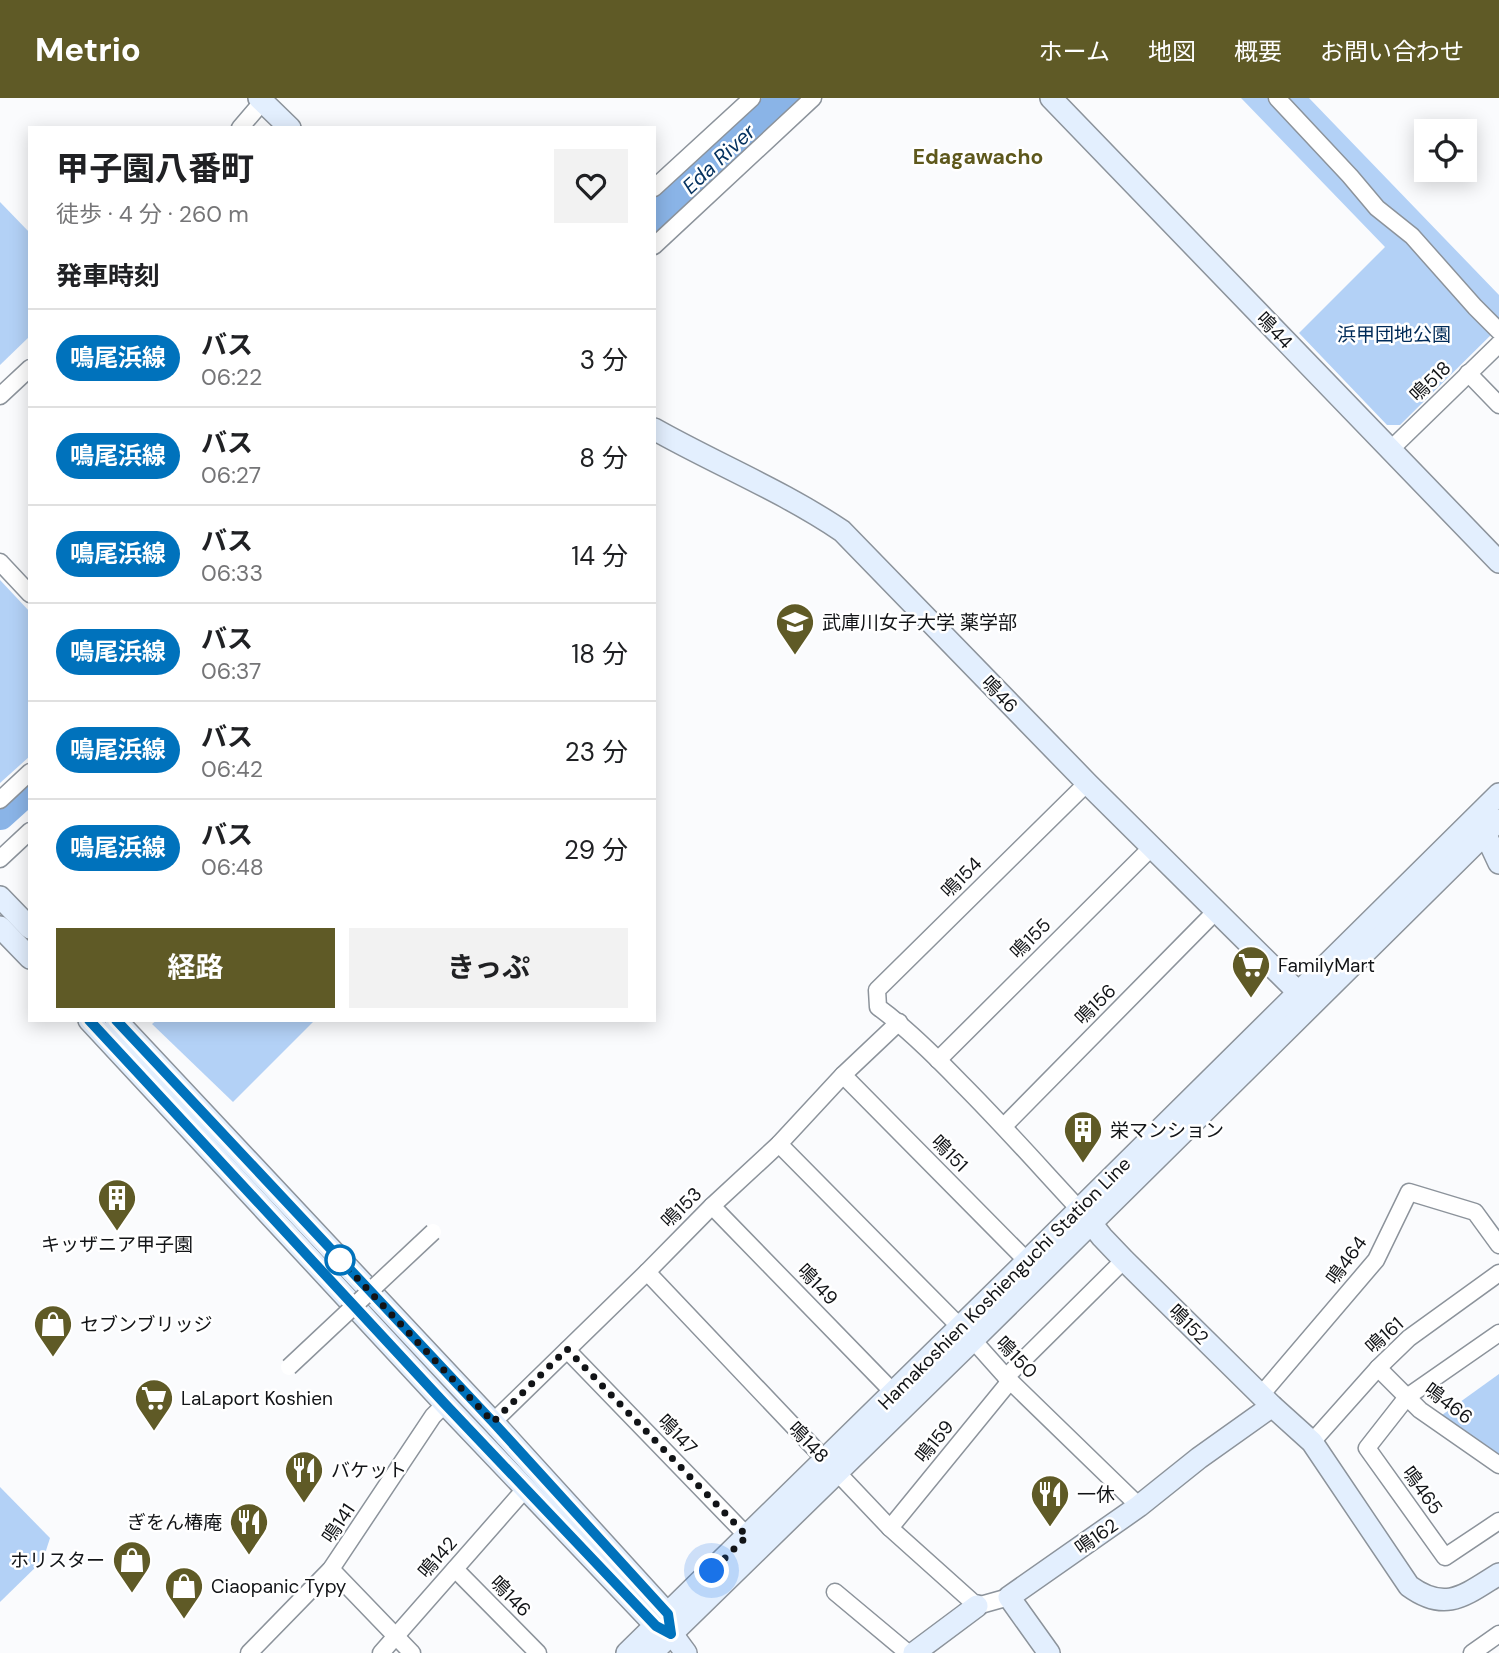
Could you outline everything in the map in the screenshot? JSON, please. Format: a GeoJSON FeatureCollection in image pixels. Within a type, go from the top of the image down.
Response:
{"type":"FeatureCollection","features":[{"type":"Feature","properties":{"kind":"main road","name":"鳴44"},"geometry":{"type":"LineString","coordinates":[[1051,98],[1499,562]]}},
{"type":"Feature","properties":{"kind":"main road"},"geometry":{"type":"LineString","coordinates":[[261,100],[288,126]]}},
{"type":"Feature","properties":{"kind":"main road","name":"鳴46"},"geometry":{"type":"LineString","coordinates":[[656,430],[800,505],[842,531],[1087,783],[1304,999]]}},
{"type":"Feature","properties":{"kind":"main road","name":"Hamakoshien Koshienguchi Station Line"},"geometry":{"type":"LineString","coordinates":[[627,1653],[665,1625],[753,1542],[1304,999],[1486,825],[1499,794]]}},
{"type":"Feature","properties":{"kind":"main road"},"geometry":{"type":"LineString","coordinates":[[1486,825],[1499,863]]}},
{"type":"Feature","properties":{"kind":"main road"},"geometry":{"type":"LineString","coordinates":[[0,897],[28,926]]}},
{"type":"Feature","properties":{"kind":"main road"},"geometry":{"type":"LineString","coordinates":[[0,927],[28,956]]}},
{"type":"Feature","properties":{"kind":"main road"},"geometry":{"type":"LineString","coordinates":[[91,1022],[445,1404],[665,1625]]}},
{"type":"Feature","properties":{"kind":"main road"},"geometry":{"type":"LineString","coordinates":[[118,1022],[493,1422],[665,1625],[685,1653]]}},
{"type":"Feature","properties":{"kind":"main road","name":"Hamakoshien Koshienguchi Station Line"},"geometry":{"type":"LineString","coordinates":[[831,1466],[893,1392],[966,1333],[1027,1261],[1085,1216]]}},
{"type":"Feature","properties":{"kind":"main road","name":"鳴152"},"geometry":{"type":"LineString","coordinates":[[1085,1216],[1124,1260],[1266,1401],[1312,1442],[1409,1586],[1421,1595],[1436,1600],[1465,1596],[1499,1574]]}},
{"type":"Feature","properties":{"kind":"main road","name":"鳴162"},"geometry":{"type":"LineString","coordinates":[[1009,1597],[1139,1506],[1266,1401]]}},
{"type":"Feature","properties":{"kind":"main road"},"geometry":{"type":"LineString","coordinates":[[1009,1597],[1049,1653]]}},
{"type":"Feature","properties":{"kind":"main road","name":"鳴162"},"geometry":{"type":"LineString","coordinates":[[914,1653],[977,1605]]}},
{"type":"Feature","properties":{"kind":"main road","name":"Hamakoshien Koshienguchi Station Line"},"geometry":{"type":"LineString","coordinates":[[652,1653],[665,1625]]}},
{"type":"Feature","properties":{"kind":"street"},"geometry":{"type":"LineString","coordinates":[[656,186],[752,98]]}},
{"type":"Feature","properties":{"kind":"street"},"geometry":{"type":"LineString","coordinates":[[656,244],[813,98]]}},
{"type":"Feature","properties":{"kind":"street"},"geometry":{"type":"LineString","coordinates":[[1277,98],[1377,208],[1412,236],[1499,331]]}},
{"type":"Feature","properties":{"kind":"street"},"geometry":{"type":"LineString","coordinates":[[242,126],[261,100]]}},
{"type":"Feature","properties":{"kind":"street","name":"鳴518"},"geometry":{"type":"LineString","coordinates":[[1391,449],[1499,344]]}},
{"type":"Feature","properties":{"kind":"street"},"geometry":{"type":"LineString","coordinates":[[0,396],[28,370]]}},
{"type":"Feature","properties":{"kind":"street"},"geometry":{"type":"LineString","coordinates":[[1468,373],[1499,405]]}},
{"type":"Feature","properties":{"kind":"street"},"geometry":{"type":"LineString","coordinates":[[0,562],[28,592]]}},
{"type":"Feature","properties":{"kind":"street"},"geometry":{"type":"LineString","coordinates":[[0,800],[28,774]]}},
{"type":"Feature","properties":{"kind":"street","name":"鳴154"},"geometry":{"type":"LineString","coordinates":[[878,1007],[877,990],[1087,783]]}},
{"type":"Feature","properties":{"kind":"street"},"geometry":{"type":"LineString","coordinates":[[0,859],[28,833]]}},
{"type":"Feature","properties":{"kind":"street","name":"鳴155"},"geometry":{"type":"LineString","coordinates":[[938,1059],[1152,847]]}},
{"type":"Feature","properties":{"kind":"street","name":"鳴156"},"geometry":{"type":"LineString","coordinates":[[1004,1126],[1216,911]]}},
{"type":"Feature","properties":{"kind":"street","name":"鳴152"},"geometry":{"type":"LineString","coordinates":[[878,1007],[938,1059],[1004,1126],[1085,1216]]}},
{"type":"Feature","properties":{"kind":"street","name":"鳴153"},"geometry":{"type":"LineString","coordinates":[[493,1422],[712,1206],[779,1144],[843,1075],[899,1023]]}},
{"type":"Feature","properties":{"kind":"street","name":"鳴151"},"geometry":{"type":"LineString","coordinates":[[843,1075],[1027,1261]]}},
{"type":"Feature","properties":{"kind":"street","name":"鳴150"},"geometry":{"type":"LineString","coordinates":[[779,1144],[1008,1379],[1139,1506]]}},
{"type":"Feature","properties":{"kind":"street","name":"鳴464"},"geometry":{"type":"LineString","coordinates":[[1266,1401],[1377,1260],[1409,1192],[1475,1212],[1499,1245]]}},
{"type":"Feature","properties":{"kind":"street","name":"鳴149"},"geometry":{"type":"LineString","coordinates":[[712,1206],[893,1392]]}},
{"type":"Feature","properties":{"kind":"street"},"geometry":{"type":"LineString","coordinates":[[289,1367],[433,1232]]}},
{"type":"Feature","properties":{"kind":"street","name":"鳴159"},"geometry":{"type":"LineString","coordinates":[[890,1528],[1008,1379],[1124,1260]]}},
{"type":"Feature","properties":{"kind":"street","name":"鳴148"},"geometry":{"type":"LineString","coordinates":[[647,1272],[890,1528],[977,1605]]}},
{"type":"Feature","properties":{"kind":"street","name":"鳴161"},"geometry":{"type":"LineString","coordinates":[[1312,1442],[1378,1368],[1409,1338],[1499,1273]]}},
{"type":"Feature","properties":{"kind":"street"},"geometry":{"type":"LineString","coordinates":[[1407,1397],[1499,1333]]}},
{"type":"Feature","properties":{"kind":"street","name":"鳴147"},"geometry":{"type":"LineString","coordinates":[[567,1349],[753,1542]]}},
{"type":"Feature","properties":{"kind":"street","name":"鳴466"},"geometry":{"type":"LineString","coordinates":[[1378,1368],[1420,1410],[1499,1465]]}},
{"type":"Feature","properties":{"kind":"street","name":"鳴465"},"geometry":{"type":"LineString","coordinates":[[1407,1397],[1367,1448],[1445,1557],[1499,1521]]}},
{"type":"Feature","properties":{"kind":"street","name":"鳴141"},"geometry":{"type":"LineString","coordinates":[[248,1653],[331,1569],[433,1416],[445,1404]]}},
{"type":"Feature","properties":{"kind":"street","name":"鳴142"},"geometry":{"type":"LineString","coordinates":[[381,1653],[526,1488]]}},
{"type":"Feature","properties":{"kind":"street"},"geometry":{"type":"LineString","coordinates":[[331,1569],[412,1653]]}},
{"type":"Feature","properties":{"kind":"street","name":"鳴146"},"geometry":{"type":"LineString","coordinates":[[455,1569],[538,1653]]}},
{"type":"Feature","properties":{"kind":"street"},"geometry":{"type":"LineString","coordinates":[[835,1592],[908,1653]]}},
{"type":"Feature","properties":{"kind":"street","name":"鳴162"},"geometry":{"type":"LineString","coordinates":[[977,1605],[1009,1597]]}},
{"type":"Feature","properties":{"kind":"street"},"geometry":{"type":"LineString","coordinates":[[1472,1653],[1499,1634]]}},
{"type":"Feature","properties":{"kind":"green space","name":"浜甲団地公園"},"geometry":{"type":"Polygon","coordinates":[[[1241,98],[1309,98],[1499,295],[1499,327],[1400,425],[1387,425],[1299,333],[1385,247],[1241,98]]]}},
{"type":"Feature","properties":{"kind":"green space"},"geometry":{"type":"Polygon","coordinates":[[[0,202],[28,231],[28,338],[0,365],[0,202]]]}},
{"type":"Feature","properties":{"kind":"green space"},"geometry":{"type":"Polygon","coordinates":[[[0,580],[28,610],[28,758],[0,783],[0,580]]]}},
{"type":"Feature","properties":{"kind":"green space"},"geometry":{"type":"Polygon","coordinates":[[[154,1022],[313,1022],[233,1102],[152,1024],[154,1022]]]}},
{"type":"Feature","properties":{"kind":"green space"},"geometry":{"type":"Polygon","coordinates":[[[1499,1374],[1499,1456],[1442,1415],[1499,1374]]]}},
{"type":"Feature","properties":{"kind":"green space"},"geometry":{"type":"Polygon","coordinates":[[[0,1487],[50,1538],[43,1560],[0,1602],[0,1487]]]}},
{"type":"Feature","properties":{"kind":"waterway","name":"Eda River"},"geometry":{"type":"LineString","coordinates":[[656,217],[784,98]]}},
{"type":"Feature","properties":{"kind":"waterway","name":"Eda River"},"geometry":{"type":"LineString","coordinates":[[0,815],[28,790]]}},
{"type":"Feature","properties":{"kind":"bus line","name":"鳴尾浜線"},"geometry":{"type":"LineString","coordinates":[[91,1022],[445,1404],[656,1626],[671,1634],[668,1614],[493,1422],[118,1022]]}},
{"type":"Feature","properties":{"kind":"place","name":"武庫川女子大学 薬学部"},"geometry":{"type":"Point","coordinates":[795,656]}},
{"type":"Feature","properties":{"kind":"place","name":"FamilyMart"},"geometry":{"type":"Point","coordinates":[1251,999]}},
{"type":"Feature","properties":{"kind":"place","name":"栄マンション"},"geometry":{"type":"Point","coordinates":[1083,1164]}},
{"type":"Feature","properties":{"kind":"place","name":"キッザニア甲子園"},"geometry":{"type":"Point","coordinates":[117,1232]}},
{"type":"Feature","properties":{"kind":"place","name":"セブンブリッジ"},"geometry":{"type":"Point","coordinates":[53,1358]}},
{"type":"Feature","properties":{"kind":"place","name":"LaLaport Koshien"},"geometry":{"type":"Point","coordinates":[154,1432]}},
{"type":"Feature","properties":{"kind":"place","name":"バケット"},"geometry":{"type":"Point","coordinates":[304,1504]}},
{"type":"Feature","properties":{"kind":"place","name":"一休"},"geometry":{"type":"Point","coordinates":[1050,1528]}},
{"type":"Feature","properties":{"kind":"place","name":"ぎをん椿庵"},"geometry":{"type":"Point","coordinates":[249,1556]}},
{"type":"Feature","properties":{"kind":"place","name":"ホリスター"},"geometry":{"type":"Point","coordinates":[132,1594]}},
{"type":"Feature","properties":{"kind":"place","name":"Ciaopanic Typy"},"geometry":{"type":"Point","coordinates":[184,1620]}},
{"type":"Feature","properties":{"kind":"district","name":"Edagawacho"},"geometry":{"type":"Point","coordinates":[978,157]}},
{"type":"Feature","properties":{"kind":"route"},"geometry":{"type":"LineString","coordinates":[[340,1260],[493,1422],[567,1349],[747,1536],[712,1571]]}}]}
